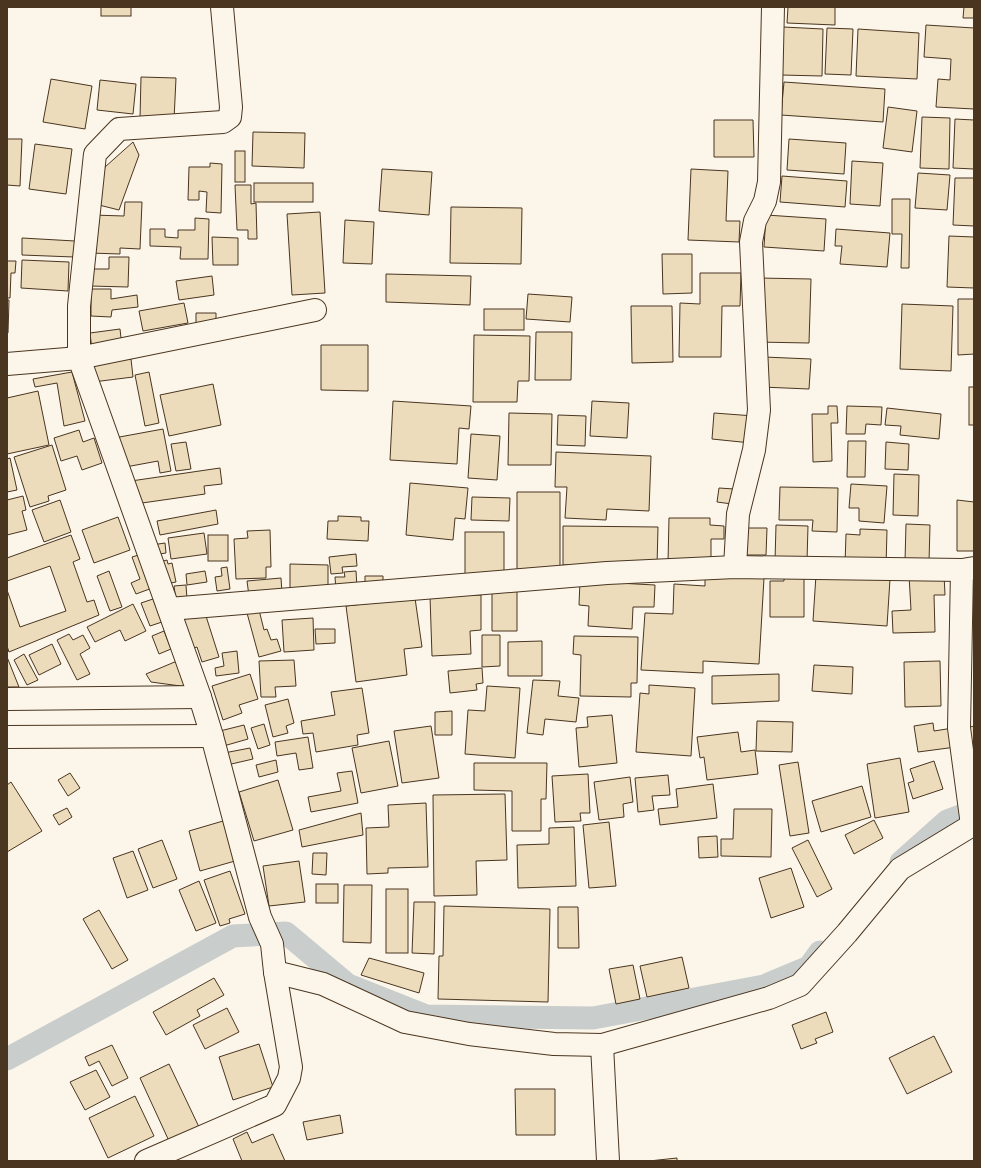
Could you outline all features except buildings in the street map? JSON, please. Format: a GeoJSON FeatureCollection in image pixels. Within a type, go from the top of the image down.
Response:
{"type":"FeatureCollection","features":[{"type":"Feature","properties":{"kind":"street"},"geometry":{"type":"LineString","coordinates":[[146,1161],[275,1105],[289,1078],[291,1067],[275,972],[272,944],[260,917],[212,736],[200,697],[79,358],[79,306],[95,154],[119,129],[223,122],[230,117],[231,107],[222,7]]}},
{"type":"Feature","properties":{"kind":"street"},"geometry":{"type":"LineString","coordinates":[[735,567],[738,514],[754,450],[759,410],[751,242],[755,221],[765,201],[769,182],[772,7]]}},
{"type":"Feature","properties":{"kind":"street"},"geometry":{"type":"LineString","coordinates":[[7,364],[79,358],[315,310]]}},
{"type":"Feature","properties":{"kind":"street"},"geometry":{"type":"LineString","coordinates":[[169,609],[607,573],[735,567],[968,569],[959,728],[973,824],[900,869],[800,985],[769,998],[602,1045],[554,1044],[469,1034],[405,1022],[323,984],[275,972]]}},
{"type":"Feature","properties":{"kind":"street"},"geometry":{"type":"LineString","coordinates":[[7,699],[200,697]]}},
{"type":"Feature","properties":{"kind":"street"},"geometry":{"type":"LineString","coordinates":[[7,737],[212,736]]}},
{"type":"Feature","properties":{"kind":"street"},"geometry":{"type":"LineString","coordinates":[[602,1045],[608,1161]]}},
{"type":"Feature","properties":{"kind":"waterway"},"geometry":{"type":"LineString","coordinates":[[901,862],[947,821],[974,811]]}},
{"type":"Feature","properties":{"kind":"waterway"},"geometry":{"type":"LineString","coordinates":[[7,1059],[233,936],[286,933],[348,985],[426,1016],[593,1018],[764,986],[809,967],[820,952]]}}]}
